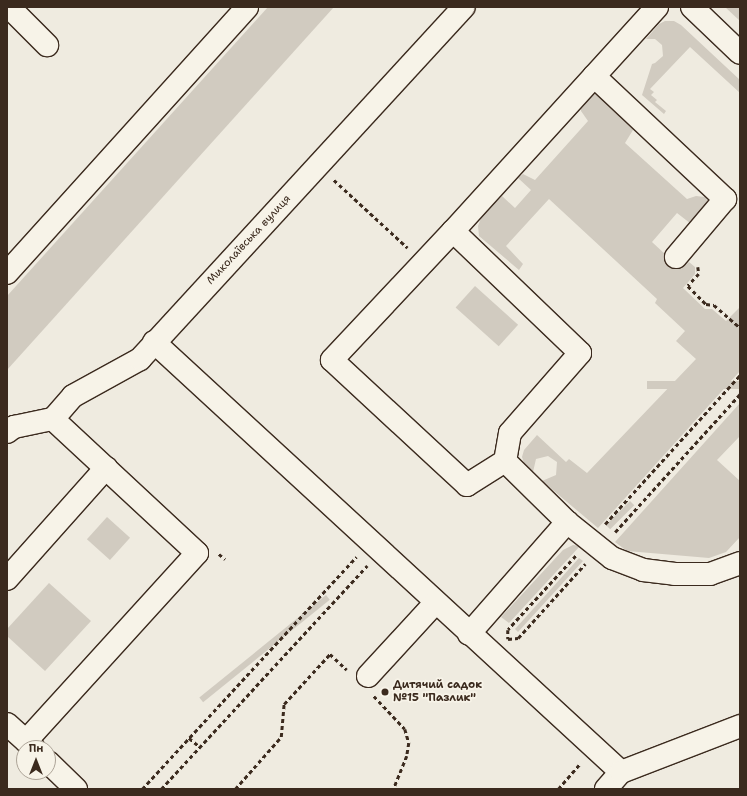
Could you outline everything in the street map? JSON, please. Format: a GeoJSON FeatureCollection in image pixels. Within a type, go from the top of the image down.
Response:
{"type":"FeatureCollection","features":[{"type":"Feature","properties":{"kind":"street"},"geometry":{"type":"LineString","coordinates":[[9,7],[47,45]]}},
{"type":"Feature","properties":{"kind":"street"},"geometry":{"type":"LineString","coordinates":[[7,273],[247,7]]}},
{"type":"Feature","properties":{"kind":"street","name":"Миколаївська вулиця"},"geometry":{"type":"LineString","coordinates":[[53,419],[74,396],[140,359],[154,342],[464,7]]}},
{"type":"Feature","properties":{"kind":"street"},"geometry":{"type":"LineString","coordinates":[[453,231],[580,353],[510,433],[505,462],[467,485],[332,360],[453,231],[657,7]]}},
{"type":"Feature","properties":{"kind":"street"},"geometry":{"type":"LineString","coordinates":[[692,7],[740,53]]}},
{"type":"Feature","properties":{"kind":"street"},"geometry":{"type":"LineString","coordinates":[[594,76],[725,199],[676,257]]}},
{"type":"Feature","properties":{"kind":"street"},"geometry":{"type":"LineString","coordinates":[[154,342],[469,634],[621,772]]}},
{"type":"Feature","properties":{"kind":"street"},"geometry":{"type":"LineString","coordinates":[[7,432],[14,427],[53,419],[197,553],[33,740]]}},
{"type":"Feature","properties":{"kind":"street"},"geometry":{"type":"LineString","coordinates":[[505,462],[567,522],[612,558],[643,570],[675,574],[710,574],[740,563]]}},
{"type":"Feature","properties":{"kind":"street"},"geometry":{"type":"LineString","coordinates":[[7,580],[106,468]]}},
{"type":"Feature","properties":{"kind":"street"},"geometry":{"type":"LineString","coordinates":[[469,634],[567,522]]}},
{"type":"Feature","properties":{"kind":"street"},"geometry":{"type":"LineString","coordinates":[[364,682],[436,602]]}},
{"type":"Feature","properties":{"kind":"street"},"geometry":{"type":"LineString","coordinates":[[7,724],[25,740]]}},
{"type":"Feature","properties":{"kind":"street"},"geometry":{"type":"LineString","coordinates":[[606,789],[621,772],[740,726]]}},
{"type":"Feature","properties":{"kind":"street"},"geometry":{"type":"LineString","coordinates":[[705,740],[740,732]]}},
{"type":"Feature","properties":{"kind":"street"},"geometry":{"type":"LineString","coordinates":[[56,770],[76,789]]}},
{"type":"Feature","properties":{"kind":"path"},"geometry":{"type":"LineString","coordinates":[[318,165],[424,262]]}},
{"type":"Feature","properties":{"kind":"path"},"geometry":{"type":"LineString","coordinates":[[693,238],[705,259],[698,267],[699,274],[688,286],[706,304],[714,306],[740,328]]}},
{"type":"Feature","properties":{"kind":"path"},"geometry":{"type":"LineString","coordinates":[[604,529],[604,524],[740,375]]}},
{"type":"Feature","properties":{"kind":"path"},"geometry":{"type":"LineString","coordinates":[[609,533],[614,533],[740,394]]}},
{"type":"Feature","properties":{"kind":"path"},"geometry":{"type":"LineString","coordinates":[[213,549],[225,559]]}},
{"type":"Feature","properties":{"kind":"path"},"geometry":{"type":"LineString","coordinates":[[142,789],[357,555],[374,570]]}},
{"type":"Feature","properties":{"kind":"path"},"geometry":{"type":"LineString","coordinates":[[581,555],[576,556],[508,630],[508,639],[518,638],[585,564],[585,559]]}},
{"type":"Feature","properties":{"kind":"path"},"geometry":{"type":"LineString","coordinates":[[161,789],[368,565]]}},
{"type":"Feature","properties":{"kind":"path"},"geometry":{"type":"LineString","coordinates":[[235,789],[281,737],[284,704],[330,654],[364,682],[405,729],[409,744],[407,756],[394,789]]}},
{"type":"Feature","properties":{"kind":"path"},"geometry":{"type":"LineString","coordinates":[[189,738],[200,747]]}},
{"type":"Feature","properties":{"kind":"path"},"geometry":{"type":"LineString","coordinates":[[558,789],[583,761]]}},
{"type":"Feature","properties":{"kind":"shaded area"},"geometry":{"type":"Polygon","coordinates":[[[268,7],[334,7],[7,370],[7,296],[268,7]]]}},
{"type":"Feature","properties":{"kind":"shaded area"},"geometry":{"type":"Polygon","coordinates":[[[725,7],[740,7],[740,21],[725,7]]]}},
{"type":"Feature","properties":{"kind":"shaded area"},"geometry":{"type":"Polygon","coordinates":[[[665,21],[674,21],[681,25],[740,80],[740,93],[690,47],[650,89],[654,92],[651,95],[657,100],[655,102],[666,111],[664,114],[642,95],[652,64],[663,56],[662,45],[655,39],[646,39],[659,24],[665,21]]]}},
{"type":"Feature","properties":{"kind":"shaded area"},"geometry":{"type":"Polygon","coordinates":[[[594,94],[600,95],[631,123],[633,130],[625,143],[687,199],[696,196],[705,197],[710,204],[695,227],[677,213],[652,242],[681,269],[689,262],[695,267],[695,274],[683,288],[705,309],[712,309],[726,321],[740,307],[740,371],[598,528],[542,481],[556,475],[557,462],[548,456],[536,459],[533,472],[524,463],[522,457],[524,450],[537,435],[566,462],[569,459],[587,473],[696,359],[676,341],[685,331],[655,303],[657,299],[549,199],[506,246],[523,264],[519,270],[479,236],[478,226],[481,218],[502,196],[515,208],[531,190],[518,178],[523,174],[535,180],[588,121],[581,111],[580,104],[586,96],[594,94]]]}},
{"type":"Feature","properties":{"kind":"shaded area"},"geometry":{"type":"Polygon","coordinates":[[[475,286],[518,325],[499,346],[456,308],[475,286]]]}},
{"type":"Feature","properties":{"kind":"shaded area"},"geometry":{"type":"Polygon","coordinates":[[[647,381],[740,381],[740,389],[647,389],[647,381]]]}},
{"type":"Feature","properties":{"kind":"shaded area"},"geometry":{"type":"Polygon","coordinates":[[[740,403],[740,436],[717,460],[740,481],[740,537],[726,552],[709,558],[627,551],[615,542],[740,403]]]}},
{"type":"Feature","properties":{"kind":"shaded area"},"geometry":{"type":"Polygon","coordinates":[[[630,501],[634,505],[610,529],[606,525],[630,501]]]}},
{"type":"Feature","properties":{"kind":"shaded area"},"geometry":{"type":"Polygon","coordinates":[[[107,517],[130,538],[110,560],[87,539],[107,517]]]}},
{"type":"Feature","properties":{"kind":"shaded area"},"geometry":{"type":"Polygon","coordinates":[[[573,545],[580,546],[509,623],[501,617],[563,550],[573,545]]]}},
{"type":"Feature","properties":{"kind":"shaded area"},"geometry":{"type":"Polygon","coordinates":[[[579,558],[583,561],[518,632],[515,629],[579,558]]]}},
{"type":"Feature","properties":{"kind":"shaded area"},"geometry":{"type":"Polygon","coordinates":[[[49,583],[91,621],[45,671],[7,636],[7,629],[49,583]]]}},
{"type":"Feature","properties":{"kind":"shaded area"},"geometry":{"type":"Polygon","coordinates":[[[326,595],[330,600],[203,702],[199,698],[326,595]]]}},
{"type":"Feature","properties":{"kind":"place","name":"Дитячий садок №15 \"Пазлик\""},"geometry":{"type":"Point","coordinates":[385,692]}}]}
